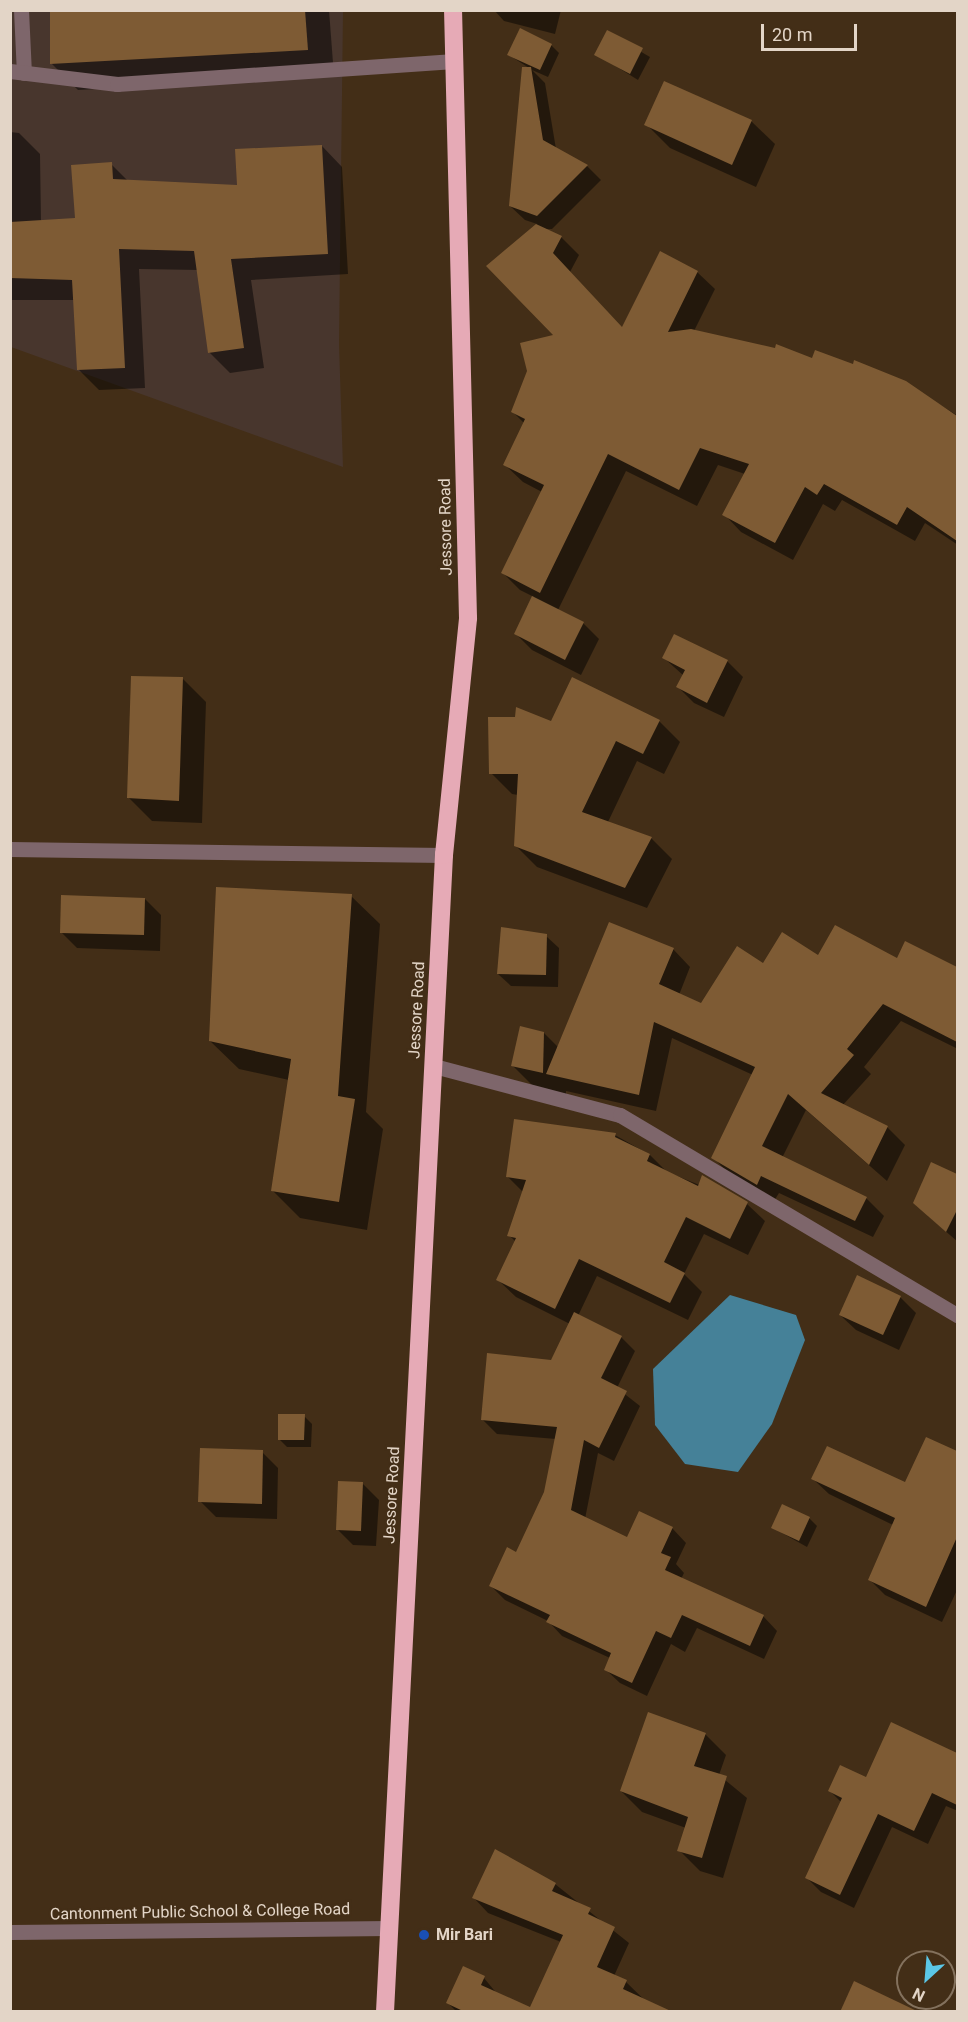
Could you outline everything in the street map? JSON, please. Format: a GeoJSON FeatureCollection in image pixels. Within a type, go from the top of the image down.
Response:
{"type":"FeatureCollection","features":[{"type":"Feature","properties":{"kind":"highway","name":"Jessore Road"},"geometry":{"type":"LineString","coordinates":[[385,2012],[444,855],[468,618],[453,10]]}},
{"type":"Feature","properties":{"kind":"street"},"geometry":{"type":"LineString","coordinates":[[21,10],[17,72],[117,84],[454,61]]}},
{"type":"Feature","properties":{"kind":"street"},"geometry":{"type":"LineString","coordinates":[[10,849],[444,855]]}},
{"type":"Feature","properties":{"kind":"street"},"geometry":{"type":"LineString","coordinates":[[434,1066],[620,1115],[957,1316]]}},
{"type":"Feature","properties":{"kind":"street","name":"Cantonment Public School & College Road"},"geometry":{"type":"LineString","coordinates":[[10,1932],[389,1928]]}},
{"type":"Feature","properties":{"kind":"shaded area"},"geometry":{"type":"Polygon","coordinates":[[[10,11],[343,11],[339,344],[343,467],[11,347],[10,11]]]}},
{"type":"Feature","properties":{"kind":"water"},"geometry":{"type":"Polygon","coordinates":[[[730,1295],[796,1315],[805,1340],[772,1424],[738,1472],[685,1464],[655,1425],[653,1369],[730,1295]]]}},
{"type":"Feature","properties":{"kind":"building"},"geometry":{"type":"Polygon","coordinates":[[[50,10],[305,10],[308,50],[50,64],[50,10]]]}},
{"type":"Feature","properties":{"kind":"building"},"geometry":{"type":"Polygon","coordinates":[[[520,28],[552,44],[540,70],[507,55],[520,28]]]}},
{"type":"Feature","properties":{"kind":"building"},"geometry":{"type":"Polygon","coordinates":[[[607,30],[643,48],[630,74],[594,55],[607,30]]]}},
{"type":"Feature","properties":{"kind":"building"},"geometry":{"type":"Polygon","coordinates":[[[522,67],[531,67],[543,140],[588,165],[537,216],[509,206],[522,67]]]}},
{"type":"Feature","properties":{"kind":"building"},"geometry":{"type":"Polygon","coordinates":[[[664,81],[752,120],[732,165],[644,125],[664,81]]]}},
{"type":"Feature","properties":{"kind":"building"},"geometry":{"type":"Polygon","coordinates":[[[322,145],[328,254],[231,259],[244,348],[208,353],[194,251],[119,249],[125,368],[77,370],[72,280],[10,278],[10,222],[75,218],[71,165],[112,162],[113,179],[237,185],[235,149],[322,145]]]}},
{"type":"Feature","properties":{"kind":"building"},"geometry":{"type":"Polygon","coordinates":[[[536,224],[562,236],[553,253],[622,327],[660,251],[698,271],[668,332],[691,329],[775,348],[776,344],[812,358],[815,350],[853,364],[854,360],[906,381],[957,416],[957,541],[907,507],[897,525],[824,484],[817,495],[805,487],[775,543],[722,515],[749,464],[700,448],[679,490],[608,454],[540,593],[501,573],[544,485],[503,465],[525,419],[511,412],[527,371],[520,343],[553,335],[486,266],[536,224]]]}},
{"type":"Feature","properties":{"kind":"building"},"geometry":{"type":"Polygon","coordinates":[[[532,596],[584,622],[565,660],[514,634],[532,596]]]}},
{"type":"Feature","properties":{"kind":"building"},"geometry":{"type":"Polygon","coordinates":[[[674,634],[728,660],[707,703],[676,687],[685,670],[662,658],[674,634]]]}},
{"type":"Feature","properties":{"kind":"building"},"geometry":{"type":"Polygon","coordinates":[[[131,676],[183,677],[179,801],[127,798],[131,676]]]}},
{"type":"Feature","properties":{"kind":"building"},"geometry":{"type":"Polygon","coordinates":[[[572,677],[660,720],[643,754],[616,741],[582,812],[652,837],[625,888],[514,846],[518,774],[489,774],[488,717],[515,717],[516,707],[551,721],[572,677]]]}},
{"type":"Feature","properties":{"kind":"building"},"geometry":{"type":"Polygon","coordinates":[[[216,887],[352,894],[338,1096],[355,1099],[339,1202],[271,1191],[291,1059],[209,1041],[216,887]]]}},
{"type":"Feature","properties":{"kind":"building"},"geometry":{"type":"Polygon","coordinates":[[[61,895],[145,898],[144,935],[60,933],[61,895]]]}},
{"type":"Feature","properties":{"kind":"building"},"geometry":{"type":"Polygon","coordinates":[[[609,922],[674,948],[659,984],[701,1003],[737,946],[763,963],[782,932],[818,955],[835,925],[897,958],[905,941],[957,967],[957,1042],[883,1004],[847,1049],[854,1055],[821,1093],[888,1126],[869,1165],[788,1094],[762,1146],[867,1197],[855,1221],[761,1176],[757,1185],[711,1158],[755,1067],[654,1022],[639,1095],[546,1074],[609,922]]]}},
{"type":"Feature","properties":{"kind":"building"},"geometry":{"type":"Polygon","coordinates":[[[501,927],[547,934],[546,975],[497,974],[501,927]]]}},
{"type":"Feature","properties":{"kind":"building"},"geometry":{"type":"Polygon","coordinates":[[[520,1026],[544,1032],[543,1073],[511,1066],[520,1026]]]}},
{"type":"Feature","properties":{"kind":"building"},"geometry":{"type":"Polygon","coordinates":[[[514,1119],[616,1133],[615,1137],[650,1154],[647,1161],[698,1186],[702,1175],[748,1202],[730,1239],[686,1217],[664,1262],[685,1273],[670,1303],[579,1259],[555,1309],[496,1280],[516,1238],[507,1236],[526,1180],[506,1177],[514,1119]]]}},
{"type":"Feature","properties":{"kind":"building"},"geometry":{"type":"Polygon","coordinates":[[[931,1162],[957,1174],[957,1210],[946,1232],[913,1203],[931,1162]]]}},
{"type":"Feature","properties":{"kind":"building"},"geometry":{"type":"Polygon","coordinates":[[[857,1275],[901,1296],[883,1335],[839,1315],[857,1275]]]}},
{"type":"Feature","properties":{"kind":"building"},"geometry":{"type":"Polygon","coordinates":[[[574,1312],[622,1336],[601,1378],[627,1391],[599,1448],[584,1440],[571,1510],[627,1537],[639,1511],[673,1527],[661,1553],[671,1557],[665,1570],[764,1615],[750,1646],[682,1615],[671,1638],[656,1631],[632,1683],[604,1670],[611,1653],[546,1622],[550,1615],[489,1586],[507,1547],[516,1552],[544,1492],[557,1427],[481,1420],[487,1353],[551,1360],[574,1312]]]}},
{"type":"Feature","properties":{"kind":"building"},"geometry":{"type":"Polygon","coordinates":[[[278,1414],[305,1414],[304,1440],[278,1440],[278,1414]]]}},
{"type":"Feature","properties":{"kind":"building"},"geometry":{"type":"Polygon","coordinates":[[[926,1437],[957,1451],[957,1537],[926,1607],[868,1580],[895,1518],[811,1479],[827,1446],[905,1482],[926,1437]]]}},
{"type":"Feature","properties":{"kind":"building"},"geometry":{"type":"Polygon","coordinates":[[[200,1448],[263,1450],[262,1504],[198,1502],[200,1448]]]}},
{"type":"Feature","properties":{"kind":"building"},"geometry":{"type":"Polygon","coordinates":[[[338,1481],[363,1482],[361,1531],[336,1530],[338,1481]]]}},
{"type":"Feature","properties":{"kind":"building"},"geometry":{"type":"Polygon","coordinates":[[[782,1504],[810,1517],[799,1541],[771,1528],[782,1504]]]}},
{"type":"Feature","properties":{"kind":"building"},"geometry":{"type":"Polygon","coordinates":[[[648,1712],[706,1733],[694,1766],[727,1776],[702,1858],[677,1851],[688,1817],[620,1791],[648,1712]]]}},
{"type":"Feature","properties":{"kind":"building"},"geometry":{"type":"Polygon","coordinates":[[[891,1722],[957,1753],[957,1805],[932,1793],[914,1831],[878,1814],[840,1895],[805,1878],[842,1798],[828,1791],[840,1765],[866,1777],[891,1722]]]}},
{"type":"Feature","properties":{"kind":"building"},"geometry":{"type":"Polygon","coordinates":[[[495,1849],[556,1883],[552,1891],[591,1908],[588,1914],[615,1927],[597,1967],[627,1980],[623,1989],[673,2012],[465,2012],[446,2003],[463,1966],[485,1976],[481,1985],[530,2007],[563,1935],[472,1898],[495,1849]]]}},
{"type":"Feature","properties":{"kind":"building"},"geometry":{"type":"Polygon","coordinates":[[[854,1981],[896,2001],[896,2010],[919,2012],[840,2012],[854,1981]]]}},
{"type":"Feature","properties":{"kind":"place","name":"Mir Bari"},"geometry":{"type":"Point","coordinates":[424,1935]}}]}
